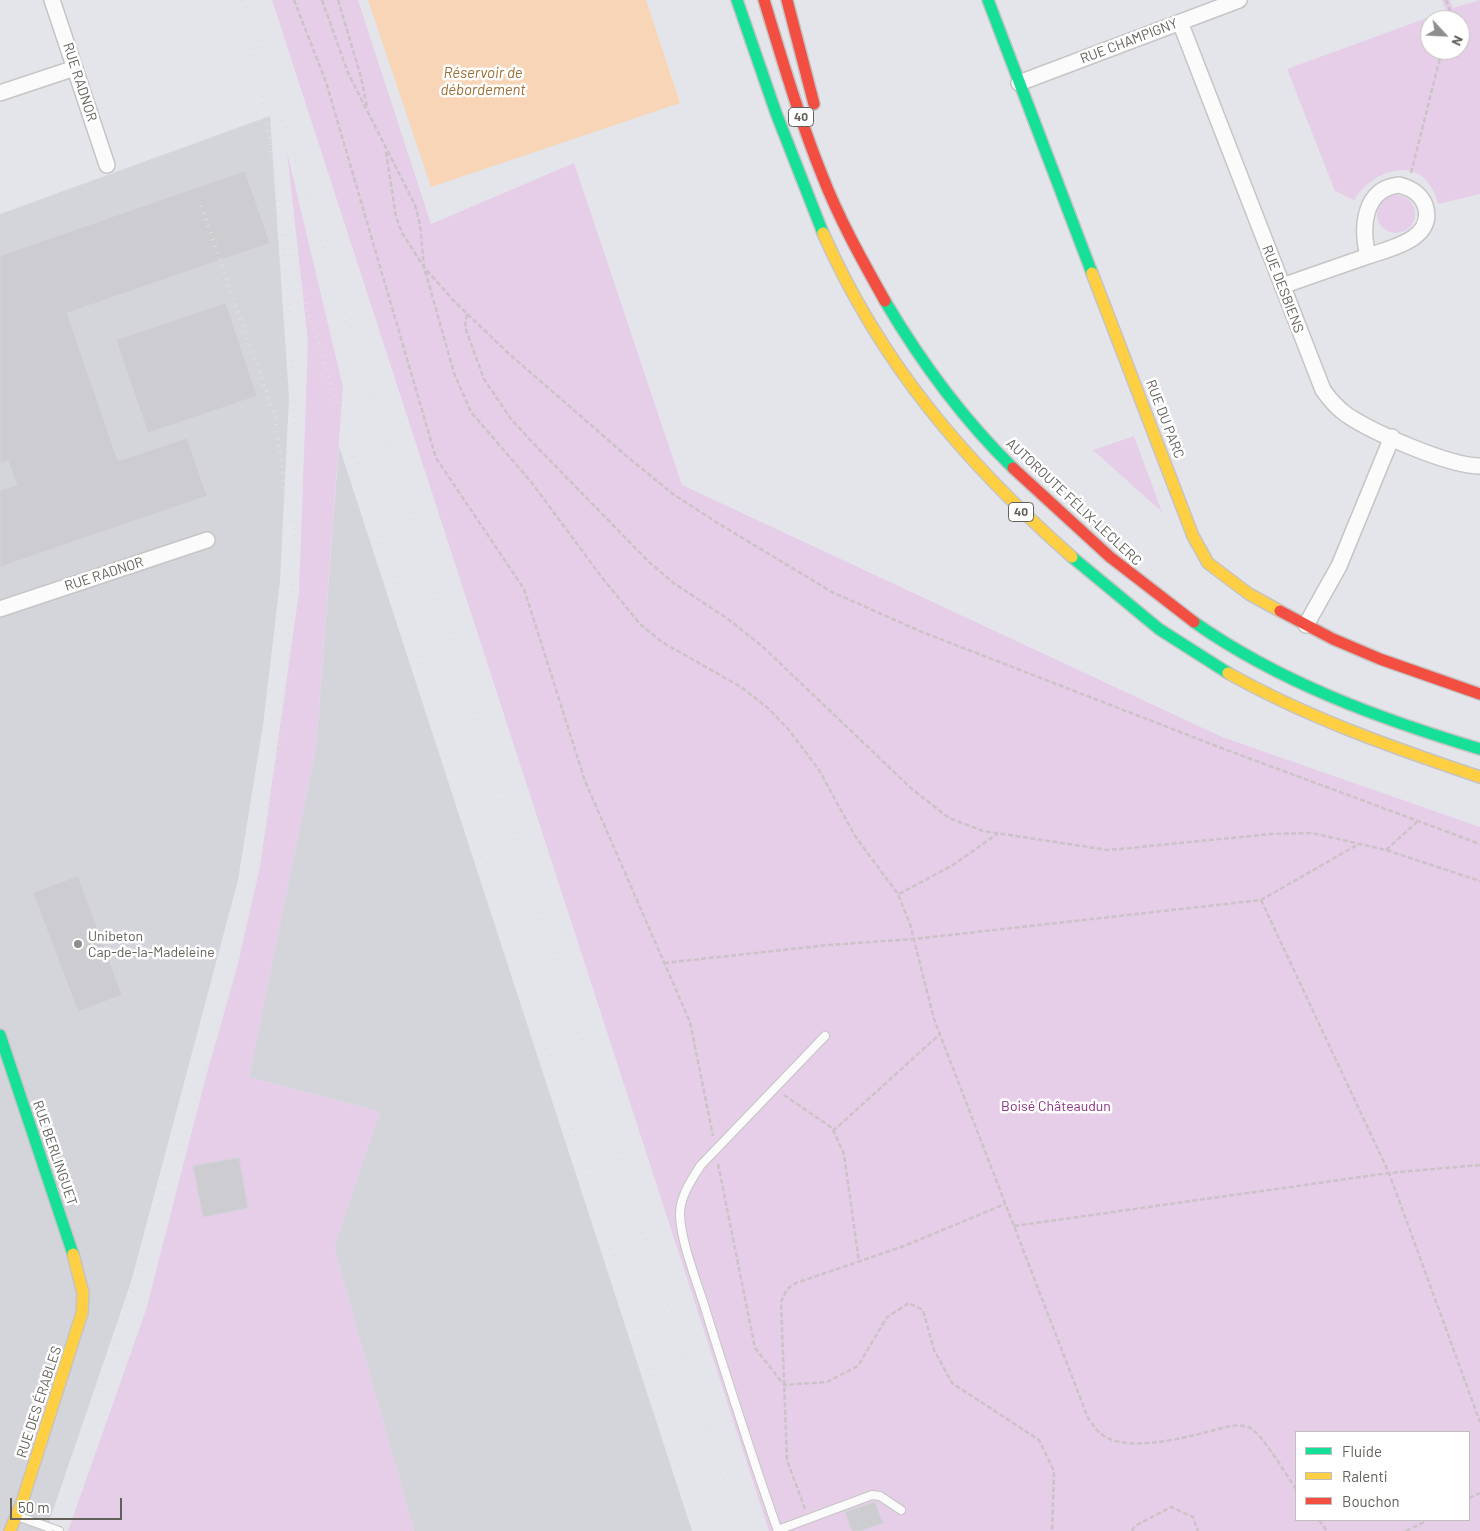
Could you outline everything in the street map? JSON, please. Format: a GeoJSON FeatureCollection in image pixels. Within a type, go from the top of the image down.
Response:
{"type":"FeatureCollection","features":[{"type":"Feature","properties":{"kind":"main road"},"geometry":{"type":"LineString","coordinates":[[732,0],[754,55]]}},
{"type":"Feature","properties":{"kind":"main road","name":"40"},"geometry":{"type":"LineString","coordinates":[[737,0],[754,55],[817,220],[862,311],[905,379],[942,429],[1010,502],[1117,596],[1167,634],[1217,667],[1270,696],[1328,722],[1480,777]]}},
{"type":"Feature","properties":{"kind":"main road","name":"AUTOROUTE FÉLIX-LECLERC"},"geometry":{"type":"LineString","coordinates":[[764,0],[804,126],[847,231],[882,296],[917,352],[964,415],[1032,487],[1138,580],[1220,639],[1273,669],[1346,702],[1480,748]]}},
{"type":"Feature","properties":{"kind":"main road"},"geometry":{"type":"LineString","coordinates":[[787,0],[817,116]]}},
{"type":"Feature","properties":{"kind":"main road","name":"RUE DU PARC"},"geometry":{"type":"LineString","coordinates":[[988,0],[1200,550],[1208,563],[1249,594],[1306,625],[1399,667],[1480,694]]}},
{"type":"Feature","properties":{"kind":"main road"},"geometry":{"type":"LineString","coordinates":[[827,154],[847,231]]}},
{"type":"Feature","properties":{"kind":"main road","name":"RUE BERLINGUET"},"geometry":{"type":"LineString","coordinates":[[0,1035],[81,1280]]}},
{"type":"Feature","properties":{"kind":"main road","name":"RUE DES ÉRABLES"},"geometry":{"type":"LineString","coordinates":[[10,1531],[17,1516],[79,1327],[83,1303],[81,1280]]}},
{"type":"Feature","properties":{"kind":"street","name":"RUE RADNOR"},"geometry":{"type":"LineString","coordinates":[[52,0],[107,164]]}},
{"type":"Feature","properties":{"kind":"street","name":"RUE CHAMPIGNY"},"geometry":{"type":"LineString","coordinates":[[1019,83],[1238,0]]}},
{"type":"Feature","properties":{"kind":"street","name":"RUE DESBIENS"},"geometry":{"type":"LineString","coordinates":[[1180,22],[1318,381],[1329,399],[1348,416],[1392,437],[1454,462],[1480,466]]}},
{"type":"Feature","properties":{"kind":"street"},"geometry":{"type":"LineString","coordinates":[[0,93],[75,68]]}},
{"type":"Feature","properties":{"kind":"street"},"geometry":{"type":"LineString","coordinates":[[1282,286],[1368,256],[1411,240],[1424,226],[1426,217],[1422,199],[1408,187],[1389,186],[1374,196],[1369,205],[1364,226],[1364,240],[1368,256]]}},
{"type":"Feature","properties":{"kind":"street"},"geometry":{"type":"LineString","coordinates":[[1306,625],[1339,566],[1392,437]]}},
{"type":"Feature","properties":{"kind":"street","name":"RUE RADNOR"},"geometry":{"type":"LineString","coordinates":[[0,609],[207,540]]}},
{"type":"Feature","properties":{"kind":"lane"},"geometry":{"type":"LineString","coordinates":[[825,1036],[697,1172],[686,1191],[681,1208],[681,1223],[723,1369],[778,1531],[872,1495],[880,1496],[901,1510]]}},
{"type":"Feature","properties":{"kind":"lane"},"geometry":{"type":"LineString","coordinates":[[17,1516],[59,1531]]}},
{"type":"Feature","properties":{"kind":"path"},"geometry":{"type":"LineString","coordinates":[[294,0],[326,82],[436,458],[524,589],[585,781],[690,1022],[755,1348],[784,1384]]}},
{"type":"Feature","properties":{"kind":"path"},"geometry":{"type":"LineString","coordinates":[[322,0],[348,73],[417,211],[424,267],[454,373],[466,403],[478,422],[532,483],[605,581],[640,624],[662,642],[741,687],[784,724],[810,757],[855,836],[898,894],[914,939],[930,1006],[940,1034],[1088,1418],[1101,1434],[1123,1443],[1169,1441],[1230,1426],[1248,1426],[1262,1436],[1274,1458],[1295,1488]]}},
{"type":"Feature","properties":{"kind":"path"},"geometry":{"type":"LineString","coordinates":[[338,0],[361,77],[367,108]]}},
{"type":"Feature","properties":{"kind":"path"},"geometry":{"type":"LineString","coordinates":[[1408,187],[1440,60]]}},
{"type":"Feature","properties":{"kind":"path"},"geometry":{"type":"LineString","coordinates":[[386,148],[399,226],[404,239],[424,267],[467,314],[585,421],[660,483],[716,522],[832,592],[971,652],[1480,844]]}},
{"type":"Feature","properties":{"kind":"path"},"geometry":{"type":"LineString","coordinates":[[467,314],[465,327],[476,362],[484,379],[503,408],[521,430],[633,547],[675,584],[764,647],[930,805],[965,825],[997,834],[1108,850],[1289,833],[1322,835],[1357,845],[1386,850],[1480,881]]}},
{"type":"Feature","properties":{"kind":"path"},"geometry":{"type":"LineString","coordinates":[[1386,850],[1419,820]]}},
{"type":"Feature","properties":{"kind":"path"},"geometry":{"type":"LineString","coordinates":[[898,894],[953,865],[997,834]]}},
{"type":"Feature","properties":{"kind":"path"},"geometry":{"type":"LineString","coordinates":[[664,963],[828,945],[914,939],[1261,900],[1357,845]]}},
{"type":"Feature","properties":{"kind":"path"},"geometry":{"type":"LineString","coordinates":[[1261,900],[1389,1173],[1480,1422]]}},
{"type":"Feature","properties":{"kind":"path"},"geometry":{"type":"LineString","coordinates":[[833,1131],[940,1034]]}},
{"type":"Feature","properties":{"kind":"path"},"geometry":{"type":"LineString","coordinates":[[775,1088],[833,1131],[844,1154],[859,1262]]}},
{"type":"Feature","properties":{"kind":"path"},"geometry":{"type":"LineString","coordinates":[[1014,1226],[1389,1173],[1480,1165]]}},
{"type":"Feature","properties":{"kind":"path"},"geometry":{"type":"LineString","coordinates":[[808,1518],[787,1460],[781,1302],[787,1289],[796,1283],[859,1262],[1006,1204]]}},
{"type":"Feature","properties":{"kind":"path"},"geometry":{"type":"LineString","coordinates":[[784,1384],[827,1382],[858,1366],[887,1317],[910,1303],[923,1310],[934,1350],[952,1383],[1039,1440],[1054,1471],[1052,1531]]}},
{"type":"Feature","properties":{"kind":"path"},"geometry":{"type":"LineString","coordinates":[[1132,1531],[1135,1526],[1171,1507],[1193,1517],[1198,1531]]}},
{"type":"Feature","properties":{"kind":"path"},"geometry":{"type":"LineString","coordinates":[[1406,1531],[1426,1521]]}},
{"type":"Feature","properties":{"kind":"shaded area"},"geometry":{"type":"Polygon","coordinates":[[[270,116],[289,398],[280,581],[263,725],[238,880],[131,1282],[46,1531],[0,1531],[0,214],[270,116]]]}},
{"type":"Feature","properties":{"kind":"shaded area"},"geometry":{"type":"Polygon","coordinates":[[[339,446],[692,1531],[414,1531],[334,1247],[380,1112],[249,1077],[316,748],[339,446]]]}},
{"type":"Feature","properties":{"kind":"green space","name":"Boisé Châteaudun"},"geometry":{"type":"Polygon","coordinates":[[[272,0],[358,0],[431,224],[574,163],[682,485],[1222,737],[1480,827],[1480,1531],[769,1531],[272,0]]]}},
{"type":"Feature","properties":{"kind":"green space"},"geometry":{"type":"Polygon","coordinates":[[[1442,0],[1450,0],[1453,8],[1480,0],[1480,194],[1438,204],[1432,188],[1423,177],[1412,172],[1400,170],[1375,179],[1354,200],[1335,191],[1287,69],[1420,20],[1420,60],[1470,60],[1470,10],[1446,10],[1442,0]]]}},
{"type":"Feature","properties":{"kind":"green space"},"geometry":{"type":"Polygon","coordinates":[[[287,152],[343,387],[316,748],[249,1077],[380,1112],[334,1247],[414,1531],[68,1531],[146,1310],[204,1084],[237,967],[260,867],[299,592],[308,341],[287,152]]]}},
{"type":"Feature","properties":{"kind":"green space"},"geometry":{"type":"Polygon","coordinates":[[[1396,195],[1410,200],[1415,214],[1410,228],[1396,233],[1382,228],[1377,214],[1382,200],[1396,195]]]}},
{"type":"Feature","properties":{"kind":"green space"},"geometry":{"type":"Polygon","coordinates":[[[1134,436],[1162,512],[1093,450],[1134,436]]]}},
{"type":"Feature","properties":{"kind":"water","name":"Réservoir de débordement"},"geometry":{"type":"Polygon","coordinates":[[[368,0],[646,0],[680,103],[431,187],[368,0]]]}},
{"type":"Feature","properties":{"kind":"building"},"geometry":{"type":"Polygon","coordinates":[[[245,171],[270,243],[67,313],[118,461],[187,438],[207,496],[0,567],[0,490],[17,485],[8,461],[0,464],[0,256],[245,171]]]}},
{"type":"Feature","properties":{"kind":"building"},"geometry":{"type":"Polygon","coordinates":[[[226,303],[257,396],[148,433],[116,340],[226,303]]]}},
{"type":"Feature","properties":{"kind":"building","name":"Unibeton Cap-de-la-Madeleine"},"geometry":{"type":"Polygon","coordinates":[[[78,876],[122,995],[78,1012],[33,893],[78,876]]]}},
{"type":"Feature","properties":{"kind":"building"},"geometry":{"type":"Polygon","coordinates":[[[239,1158],[248,1208],[203,1217],[193,1166],[239,1158]]]}},
{"type":"Feature","properties":{"kind":"building"},"geometry":{"type":"Polygon","coordinates":[[[875,1502],[883,1523],[861,1531],[852,1531],[845,1512],[875,1502]]]}},
{"type":"Feature","properties":{"kind":"railway"},"geometry":{"type":"LineString","coordinates":[[244,0],[741,1531]]}},
{"type":"Feature","properties":{"kind":"railway"},"geometry":{"type":"LineString","coordinates":[[53,1531],[200,1088],[229,993],[256,876],[276,758],[289,640],[295,521],[295,403],[287,284],[273,165],[253,46]]}},
{"type":"Feature","properties":{"kind":"railway"},"geometry":{"type":"LineString","coordinates":[[201,206],[275,417],[290,526]]}},
{"type":"Feature","properties":{"kind":"railway"},"geometry":{"type":"LineString","coordinates":[[287,235],[306,305],[354,455],[668,1425]]}},
{"type":"Feature","properties":{"kind":"traffic: fast"},"geometry":{"type":"LineString","coordinates":[[737,0],[776,113],[823,233]]}},
{"type":"Feature","properties":{"kind":"traffic: fast"},"geometry":{"type":"LineString","coordinates":[[988,0],[1092,273]]}},
{"type":"Feature","properties":{"kind":"traffic: fast"},"geometry":{"type":"LineString","coordinates":[[885,301],[928,368],[960,410],[1013,468]]}},
{"type":"Feature","properties":{"kind":"traffic: fast"},"geometry":{"type":"LineString","coordinates":[[1072,557],[1159,629],[1228,673]]}},
{"type":"Feature","properties":{"kind":"traffic: fast"},"geometry":{"type":"LineString","coordinates":[[1194,622],[1260,663],[1331,697],[1405,725],[1480,749]]}},
{"type":"Feature","properties":{"kind":"traffic: fast"},"geometry":{"type":"LineString","coordinates":[[0,1035],[73,1254]]}},
{"type":"Feature","properties":{"kind":"traffic: slow"},"geometry":{"type":"LineString","coordinates":[[823,233],[846,281],[871,326],[929,408],[996,485],[1072,557]]}},
{"type":"Feature","properties":{"kind":"traffic: slow"},"geometry":{"type":"LineString","coordinates":[[1092,273],[1193,536],[1208,563],[1249,594],[1280,611]]}},
{"type":"Feature","properties":{"kind":"traffic: slow"},"geometry":{"type":"LineString","coordinates":[[1228,673],[1320,718],[1416,755],[1480,777]]}},
{"type":"Feature","properties":{"kind":"traffic: slow"},"geometry":{"type":"LineString","coordinates":[[10,1531],[22,1502],[82,1313],[83,1293],[73,1254]]}},
{"type":"Feature","properties":{"kind":"traffic: jam"},"geometry":{"type":"LineString","coordinates":[[764,0],[798,110],[822,175],[843,223],[885,301]]}},
{"type":"Feature","properties":{"kind":"traffic: jam"},"geometry":{"type":"LineString","coordinates":[[787,0],[814,104]]}},
{"type":"Feature","properties":{"kind":"traffic: jam"},"geometry":{"type":"LineString","coordinates":[[1013,468],[1110,557],[1194,622]]}},
{"type":"Feature","properties":{"kind":"traffic: jam"},"geometry":{"type":"LineString","coordinates":[[1280,611],[1333,639],[1380,659],[1480,694]]}},
{"type":"Feature","properties":{"kind":"place","name":"Unibeton Cap-de-la-Madeleine"},"geometry":{"type":"Point","coordinates":[78,944]}}]}
